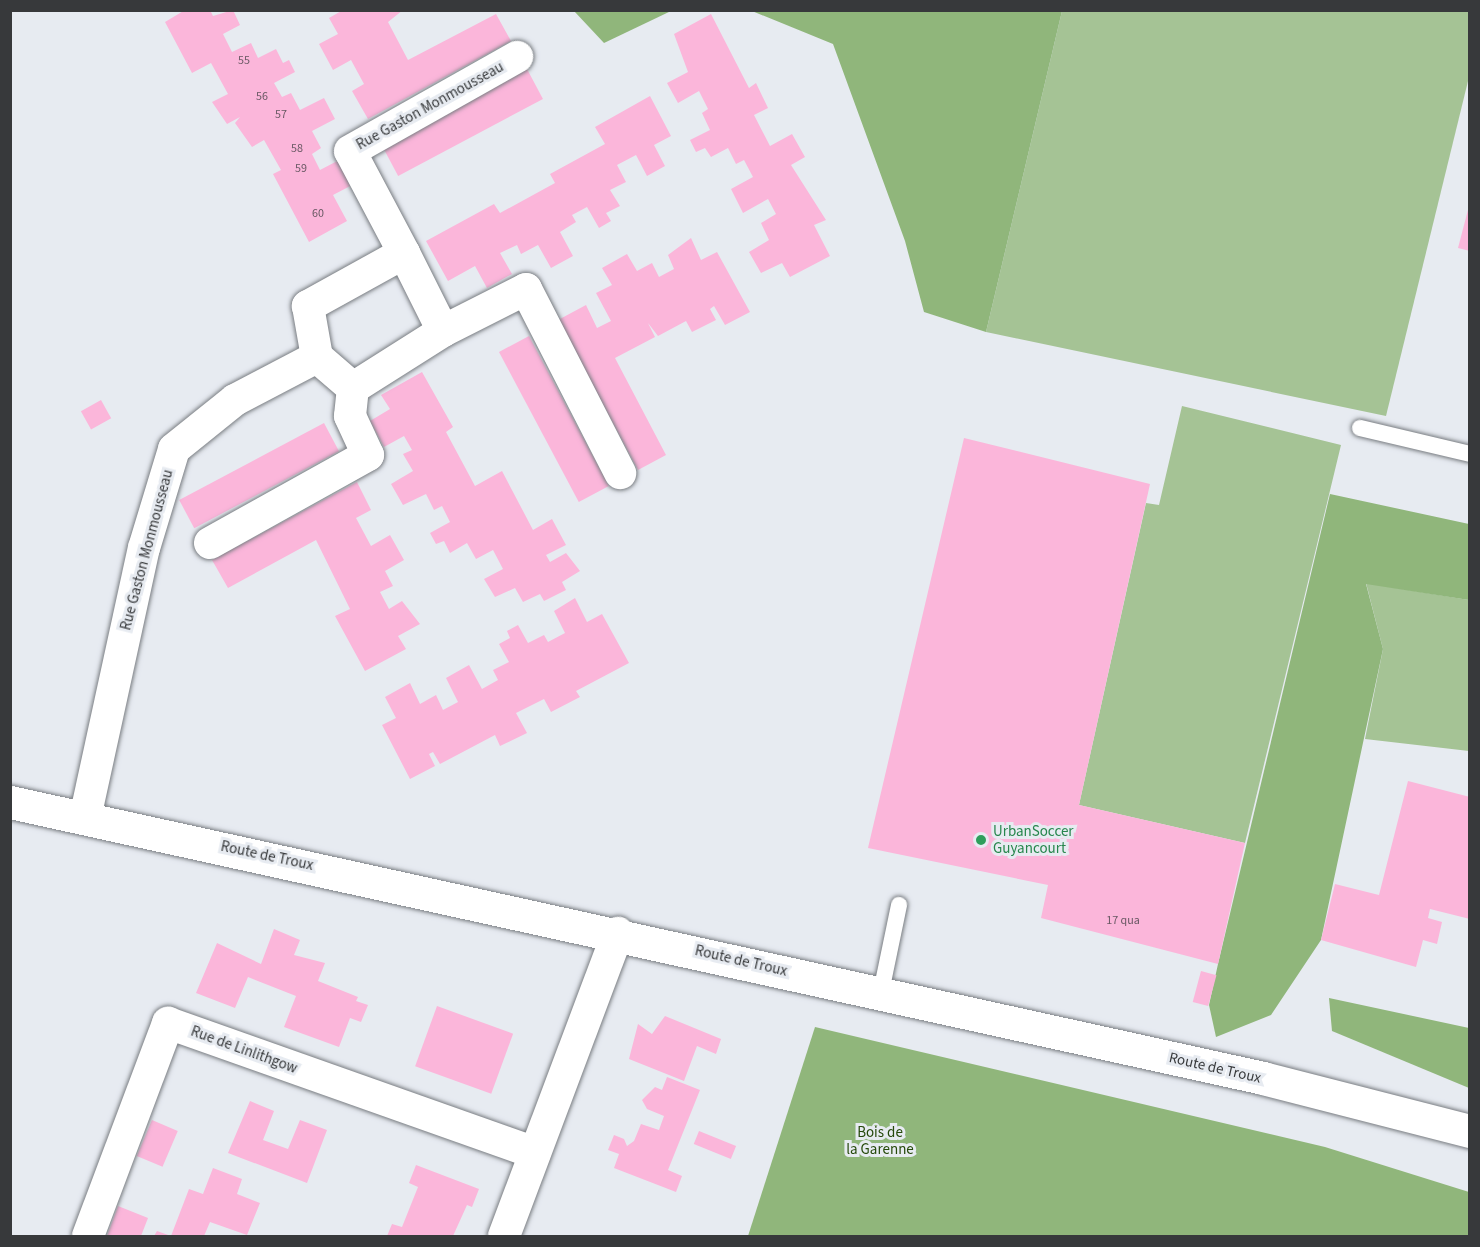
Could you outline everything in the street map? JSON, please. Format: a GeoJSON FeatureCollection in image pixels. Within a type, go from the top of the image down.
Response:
{"type":"FeatureCollection","features":[{"type":"Feature","properties":{"kind":"street","name":"Rue Gaston Monmousseau"},"geometry":{"type":"LineString","coordinates":[[443,332],[350,151],[517,57]]}},
{"type":"Feature","properties":{"kind":"street"},"geometry":{"type":"LineString","coordinates":[[353,388],[317,357],[308,306],[404,253]]}},
{"type":"Feature","properties":{"kind":"street"},"geometry":{"type":"LineString","coordinates":[[353,388],[443,332],[526,289],[620,473]]}},
{"type":"Feature","properties":{"kind":"street","name":"Rue Gaston Monmousseau"},"geometry":{"type":"LineString","coordinates":[[85,818],[144,548],[174,449],[235,400],[317,357]]}},
{"type":"Feature","properties":{"kind":"street"},"geometry":{"type":"LineString","coordinates":[[210,543],[368,455],[350,416],[353,388]]}},
{"type":"Feature","properties":{"kind":"street","name":"Route de Troux"},"geometry":{"type":"LineString","coordinates":[[10,802],[618,933],[1263,1078],[1470,1131]]}},
{"type":"Feature","properties":{"kind":"street"},"geometry":{"type":"LineString","coordinates":[[504,1236],[618,933]]}},
{"type":"Feature","properties":{"kind":"street","name":"Rue de Linlithgow"},"geometry":{"type":"LineString","coordinates":[[88,1236],[168,1023],[535,1153]]}},
{"type":"Feature","properties":{"kind":"lane"},"geometry":{"type":"LineString","coordinates":[[1360,428],[1470,454]]}},
{"type":"Feature","properties":{"kind":"lane"},"geometry":{"type":"LineString","coordinates":[[881,992],[898,905]]}},
{"type":"Feature","properties":{"kind":"green space"},"geometry":{"type":"Polygon","coordinates":[[[574,11],[671,11],[604,43],[574,11]]]}},
{"type":"Feature","properties":{"kind":"green space"},"geometry":{"type":"Polygon","coordinates":[[[752,11],[1062,11],[986,332],[924,312],[905,241],[833,44],[752,11]]]}},
{"type":"Feature","properties":{"kind":"green space"},"geometry":{"type":"Polygon","coordinates":[[[1062,11],[1469,11],[1469,77],[1386,416],[986,332],[1062,11]]]}},
{"type":"Feature","properties":{"kind":"green space"},"geometry":{"type":"Polygon","coordinates":[[[1182,406],[1341,445],[1245,843],[1079,805],[1146,503],[1159,505],[1182,406]]]}},
{"type":"Feature","properties":{"kind":"green space"},"geometry":{"type":"Polygon","coordinates":[[[1330,494],[1469,524],[1469,600],[1366,584],[1383,649],[1321,940],[1271,1015],[1216,1037],[1209,1005],[1330,494]]]}},
{"type":"Feature","properties":{"kind":"green space"},"geometry":{"type":"Polygon","coordinates":[[[1366,583],[1469,600],[1469,751],[1365,739],[1383,649],[1366,583]]]}},
{"type":"Feature","properties":{"kind":"green space"},"geometry":{"type":"Polygon","coordinates":[[[1329,998],[1469,1028],[1469,1088],[1332,1031],[1329,998]]]}},
{"type":"Feature","properties":{"kind":"green space","name":"Bois de la Garenne"},"geometry":{"type":"Polygon","coordinates":[[[815,1027],[1325,1147],[1469,1192],[1469,1236],[748,1236],[815,1027]]]}},
{"type":"Feature","properties":{"kind":"building"},"geometry":{"type":"Polygon","coordinates":[[[185,10],[210,10],[213,16],[233,10],[240,25],[223,34],[232,52],[251,43],[258,58],[276,49],[283,63],[289,60],[295,72],[274,83],[282,97],[291,93],[300,110],[324,98],[335,119],[312,131],[321,148],[312,154],[320,170],[343,158],[356,183],[333,195],[347,221],[309,242],[273,174],[281,170],[264,140],[252,147],[235,123],[240,117],[227,124],[212,102],[228,94],[211,63],[192,73],[165,22],[185,10]]]}},
{"type":"Feature","properties":{"kind":"building"},"geometry":{"type":"Polygon","coordinates":[[[343,10],[403,10],[388,22],[408,60],[496,14],[511,41],[368,119],[352,91],[364,84],[351,60],[333,70],[319,44],[338,34],[329,18],[343,10]]]}},
{"type":"Feature","properties":{"kind":"building"},"geometry":{"type":"Polygon","coordinates":[[[711,14],[749,88],[756,83],[768,108],[754,115],[770,146],[792,134],[805,157],[791,165],[826,220],[814,225],[830,256],[790,277],[782,263],[761,273],[749,252],[769,240],[761,223],[776,214],[768,199],[743,213],[731,189],[753,177],[744,160],[736,164],[728,148],[711,157],[705,148],[696,152],[690,140],[710,130],[702,113],[708,109],[699,91],[678,103],[667,83],[688,72],[674,34],[711,14]]]}},
{"type":"Feature","properties":{"kind":"building"},"geometry":{"type":"Polygon","coordinates":[[[527,69],[543,99],[398,176],[382,146],[527,69]]]}},
{"type":"Feature","properties":{"kind":"building"},"geometry":{"type":"Polygon","coordinates":[[[650,96],[671,136],[654,145],[665,166],[647,176],[636,155],[617,165],[626,182],[610,190],[620,206],[606,213],[611,221],[599,228],[587,207],[572,215],[576,222],[560,232],[573,256],[551,268],[538,245],[521,254],[517,245],[500,253],[512,274],[487,288],[475,266],[448,281],[426,241],[494,204],[500,213],[555,183],[550,174],[605,144],[595,127],[650,96]]]}},
{"type":"Feature","properties":{"kind":"building"},"geometry":{"type":"Polygon","coordinates":[[[1470,206],[1470,251],[1458,248],[1470,206]]]}},
{"type":"Feature","properties":{"kind":"building"},"geometry":{"type":"Polygon","coordinates":[[[691,238],[701,260],[717,252],[750,312],[725,325],[714,306],[710,309],[716,320],[692,332],[686,321],[658,336],[648,323],[655,337],[615,358],[666,455],[638,470],[558,320],[586,305],[597,328],[611,321],[596,293],[612,285],[602,268],[627,254],[637,271],[652,263],[659,277],[674,269],[668,255],[691,238]]]}},
{"type":"Feature","properties":{"kind":"building"},"geometry":{"type":"Polygon","coordinates":[[[529,336],[609,486],[579,502],[499,352],[529,336]]]}},
{"type":"Feature","properties":{"kind":"building"},"geometry":{"type":"Polygon","coordinates":[[[422,372],[453,427],[446,432],[475,486],[502,471],[533,530],[552,519],[566,545],[546,555],[550,562],[566,553],[580,571],[562,582],[566,590],[544,601],[540,594],[523,602],[515,588],[495,597],[484,579],[503,569],[493,550],[476,559],[467,543],[450,553],[444,541],[436,544],[430,533],[450,522],[442,506],[434,510],[426,494],[403,505],[391,484],[413,471],[403,454],[412,450],[404,436],[384,447],[370,421],[390,409],[381,395],[422,372]]]}},
{"type":"Feature","properties":{"kind":"building"},"geometry":{"type":"Polygon","coordinates":[[[101,400],[111,418],[91,430],[81,411],[101,400]]]}},
{"type":"Feature","properties":{"kind":"building"},"geometry":{"type":"Polygon","coordinates":[[[324,423],[339,451],[194,528],[179,500],[324,423]]]}},
{"type":"Feature","properties":{"kind":"building"},"geometry":{"type":"Polygon","coordinates":[[[964,438],[1150,484],[1079,805],[1245,843],[1218,964],[1041,918],[1048,885],[868,848],[964,438]]]}},
{"type":"Feature","properties":{"kind":"building"},"geometry":{"type":"Polygon","coordinates":[[[357,482],[371,510],[356,518],[371,546],[390,535],[404,560],[385,571],[393,586],[380,592],[389,609],[402,601],[420,624],[398,636],[406,649],[365,671],[335,616],[350,609],[316,540],[228,588],[212,560],[357,482]]]}},
{"type":"Feature","properties":{"kind":"building"},"geometry":{"type":"Polygon","coordinates":[[[575,598],[587,622],[602,614],[629,663],[576,691],[580,697],[551,712],[544,699],[516,713],[527,733],[500,746],[495,735],[440,764],[433,752],[429,754],[435,766],[410,779],[382,725],[396,718],[385,697],[410,683],[420,704],[436,695],[443,710],[458,702],[446,678],[469,665],[482,689],[498,680],[493,670],[509,662],[499,644],[510,638],[507,631],[518,625],[528,643],[544,635],[548,642],[565,633],[554,611],[575,598]]]}},
{"type":"Feature","properties":{"kind":"building"},"geometry":{"type":"Polygon","coordinates":[[[1408,781],[1470,797],[1470,919],[1430,909],[1428,918],[1442,922],[1437,944],[1423,940],[1416,967],[1321,940],[1335,884],[1379,895],[1408,781]]]}},
{"type":"Feature","properties":{"kind":"building"},"geometry":{"type":"Polygon","coordinates":[[[274,929],[300,940],[294,955],[325,963],[318,981],[358,997],[356,1001],[368,1005],[361,1022],[350,1018],[339,1047],[284,1027],[296,996],[248,977],[235,1008],[196,993],[217,943],[261,964],[274,929]]]}},
{"type":"Feature","properties":{"kind":"building"},"geometry":{"type":"Polygon","coordinates":[[[1201,971],[1216,975],[1208,1006],[1193,1002],[1201,971]]]}},
{"type":"Feature","properties":{"kind":"building"},"geometry":{"type":"Polygon","coordinates":[[[437,1006],[513,1034],[491,1094],[415,1066],[437,1006]]]}},
{"type":"Feature","properties":{"kind":"building"},"geometry":{"type":"Polygon","coordinates":[[[665,1016],[721,1039],[716,1054],[697,1046],[684,1081],[629,1059],[638,1024],[652,1034],[665,1016]]]}},
{"type":"Feature","properties":{"kind":"building"},"geometry":{"type":"Polygon","coordinates":[[[667,1077],[700,1090],[668,1170],[682,1176],[676,1192],[614,1168],[619,1154],[608,1150],[614,1135],[624,1139],[627,1146],[634,1141],[641,1124],[659,1130],[664,1116],[647,1109],[642,1100],[655,1087],[662,1090],[667,1077]]]}},
{"type":"Feature","properties":{"kind":"building"},"geometry":{"type":"Polygon","coordinates":[[[250,1101],[274,1111],[263,1140],[288,1149],[300,1120],[327,1130],[307,1183],[228,1153],[250,1101]]]}},
{"type":"Feature","properties":{"kind":"building"},"geometry":{"type":"Polygon","coordinates":[[[152,1120],[178,1131],[163,1167],[137,1156],[152,1120]]]}},
{"type":"Feature","properties":{"kind":"building"},"geometry":{"type":"Polygon","coordinates":[[[699,1131],[736,1146],[731,1159],[694,1144],[699,1131]]]}},
{"type":"Feature","properties":{"kind":"building"},"geometry":{"type":"Polygon","coordinates":[[[416,1165],[479,1189],[472,1207],[467,1205],[453,1236],[387,1236],[392,1224],[402,1227],[418,1187],[409,1183],[416,1165]]]}},
{"type":"Feature","properties":{"kind":"building"},"geometry":{"type":"Polygon","coordinates":[[[213,1168],[242,1179],[237,1194],[260,1203],[247,1235],[210,1222],[204,1236],[171,1236],[189,1189],[203,1194],[213,1168]]]}},
{"type":"Feature","properties":{"kind":"building"},"geometry":{"type":"Polygon","coordinates":[[[118,1206],[148,1218],[141,1236],[107,1236],[118,1206]]]}},
{"type":"Feature","properties":{"kind":"building"},"geometry":{"type":"Polygon","coordinates":[[[157,1231],[171,1236],[154,1236],[157,1231]]]}},
{"type":"Feature","properties":{"kind":"place","name":"UrbanSoccer Guyancourt"},"geometry":{"type":"Point","coordinates":[981,840]}}]}
